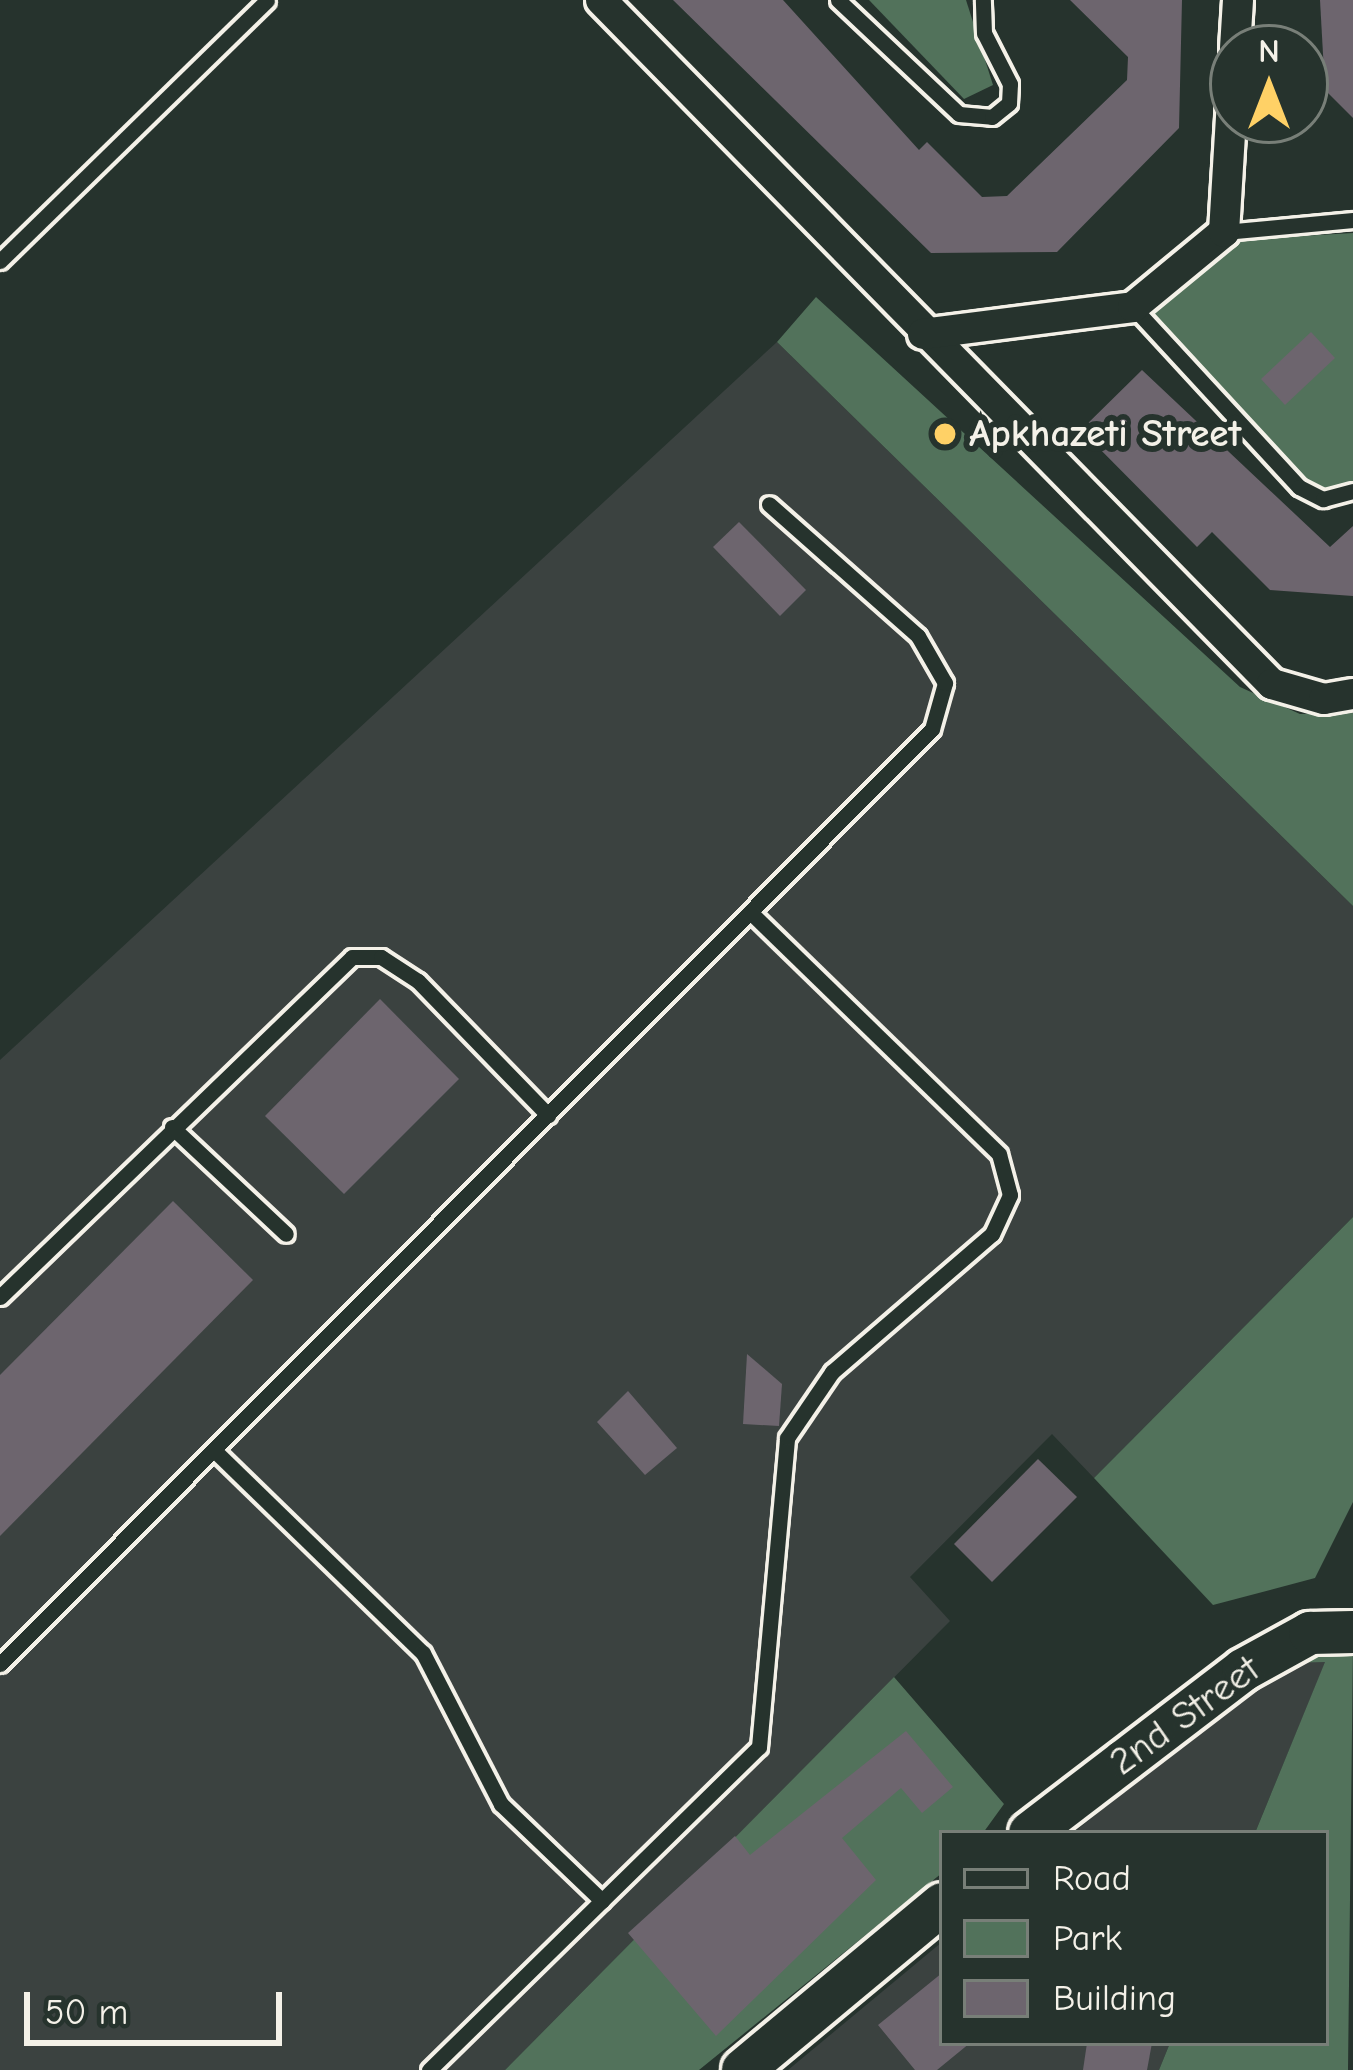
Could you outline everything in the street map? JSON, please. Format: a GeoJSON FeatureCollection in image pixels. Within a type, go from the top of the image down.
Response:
{"type":"FeatureCollection","features":[{"type":"Feature","properties":{"kind":"street"},"geometry":{"type":"LineString","coordinates":[[608,3],[923,334],[1272,684],[1324,699],[1353,694]]}},
{"type":"Feature","properties":{"kind":"street"},"geometry":{"type":"LineString","coordinates":[[923,334],[1133,307],[1224,232],[1229,144]]}},
{"type":"Feature","properties":{"kind":"street","name":"2nd Street"},"geometry":{"type":"LineString","coordinates":[[1034,1830],[1244,1670],[1310,1633],[1353,1632]]}},
{"type":"Feature","properties":{"kind":"street"},"geometry":{"type":"LineString","coordinates":[[742,2070],[939,1906]]}},
{"type":"Feature","properties":{"kind":"lane"},"geometry":{"type":"LineString","coordinates":[[0,261],[266,0]]}},
{"type":"Feature","properties":{"kind":"lane"},"geometry":{"type":"LineString","coordinates":[[838,0],[959,114],[992,117],[1009,103],[1010,84],[984,33],[983,0]]}},
{"type":"Feature","properties":{"kind":"lane"},"geometry":{"type":"LineString","coordinates":[[1224,232],[1353,220]]}},
{"type":"Feature","properties":{"kind":"lane"},"geometry":{"type":"LineString","coordinates":[[1133,307],[1299,487],[1323,499],[1353,491]]}},
{"type":"Feature","properties":{"kind":"lane"},"geometry":{"type":"LineString","coordinates":[[0,1664],[932,729],[945,682],[918,636],[769,504]]}},
{"type":"Feature","properties":{"kind":"lane"},"geometry":{"type":"LineString","coordinates":[[429,2070],[759,1747],[787,1438],[832,1372],[992,1234],[1010,1195],[999,1154],[750,912]]}},
{"type":"Feature","properties":{"kind":"lane"},"geometry":{"type":"LineString","coordinates":[[0,1297],[352,957],[381,957],[418,981],[548,1115]]}},
{"type":"Feature","properties":{"kind":"lane"},"geometry":{"type":"LineString","coordinates":[[172,1127],[286,1234]]}},
{"type":"Feature","properties":{"kind":"lane"},"geometry":{"type":"LineString","coordinates":[[214,1450],[423,1653],[500,1804],[602,1901]]}},
{"type":"Feature","properties":{"kind":"shaded area"},"geometry":{"type":"Polygon","coordinates":[[[777,342],[1353,906],[1353,1217],[1094,1478],[1052,1434],[910,1577],[950,1621],[505,2070],[0,2070],[0,1060],[777,342]]]}},
{"type":"Feature","properties":{"kind":"shaded area"},"geometry":{"type":"Polygon","coordinates":[[[1326,1661],[1256,1830],[1077,1830],[1284,1663],[1326,1661]]]}},
{"type":"Feature","properties":{"kind":"shaded area"},"geometry":{"type":"Polygon","coordinates":[[[939,1944],[939,2046],[1169,2046],[1159,2070],[788,2070],[939,1944]]]}},
{"type":"Feature","properties":{"kind":"green space"},"geometry":{"type":"Polygon","coordinates":[[[869,0],[966,0],[993,85],[964,99],[869,0]]]}},
{"type":"Feature","properties":{"kind":"green space"},"geometry":{"type":"Polygon","coordinates":[[[1353,233],[1353,483],[1326,490],[1303,479],[1148,310],[1231,240],[1353,233]]]}},
{"type":"Feature","properties":{"kind":"green space"},"geometry":{"type":"Polygon","coordinates":[[[816,297],[1240,687],[1300,714],[1353,713],[1353,906],[777,342],[816,297]]]}},
{"type":"Feature","properties":{"kind":"green space"},"geometry":{"type":"Polygon","coordinates":[[[1353,1217],[1353,1502],[1315,1578],[1213,1605],[1094,1478],[1353,1217]]]}},
{"type":"Feature","properties":{"kind":"green space"},"geometry":{"type":"Polygon","coordinates":[[[1353,1643],[1348,2070],[1159,2070],[1169,2046],[1329,2046],[1329,1830],[1256,1830],[1325,1662],[1284,1663],[1353,1643]]]}},
{"type":"Feature","properties":{"kind":"green space"},"geometry":{"type":"Polygon","coordinates":[[[894,1677],[1004,1804],[985,1830],[939,1830],[939,1875],[699,2070],[505,2070],[894,1677]]]}},
{"type":"Feature","properties":{"kind":"building"},"geometry":{"type":"Polygon","coordinates":[[[673,0],[783,0],[919,150],[927,142],[982,197],[1007,196],[1127,80],[1128,57],[1070,0],[1182,0],[1179,128],[1057,252],[931,253],[673,0]]]}},
{"type":"Feature","properties":{"kind":"building"},"geometry":{"type":"Polygon","coordinates":[[[1320,0],[1353,0],[1353,118],[1329,94],[1329,24],[1321,24],[1320,0]]]}},
{"type":"Feature","properties":{"kind":"building"},"geometry":{"type":"Polygon","coordinates":[[[1311,332],[1335,358],[1285,405],[1261,379],[1311,332]]]}},
{"type":"Feature","properties":{"kind":"building"},"geometry":{"type":"Polygon","coordinates":[[[1142,370],[1330,547],[1353,526],[1353,596],[1270,590],[1212,532],[1197,547],[1081,430],[1142,370]]]}},
{"type":"Feature","properties":{"kind":"building"},"geometry":{"type":"Polygon","coordinates":[[[739,522],[806,590],[780,616],[713,547],[739,522]]]}},
{"type":"Feature","properties":{"kind":"building"},"geometry":{"type":"Polygon","coordinates":[[[380,999],[459,1079],[344,1194],[265,1116],[380,999]]]}},
{"type":"Feature","properties":{"kind":"building"},"geometry":{"type":"Polygon","coordinates":[[[173,1201],[253,1280],[0,1536],[0,1375],[173,1201]]]}},
{"type":"Feature","properties":{"kind":"building"},"geometry":{"type":"Polygon","coordinates":[[[747,1354],[782,1384],[779,1426],[743,1424],[747,1354]]]}},
{"type":"Feature","properties":{"kind":"building"},"geometry":{"type":"Polygon","coordinates":[[[628,1391],[677,1448],[645,1475],[597,1422],[628,1391]]]}},
{"type":"Feature","properties":{"kind":"building"},"geometry":{"type":"Polygon","coordinates":[[[1038,1459],[1077,1497],[992,1582],[954,1544],[1038,1459]]]}},
{"type":"Feature","properties":{"kind":"building"},"geometry":{"type":"Polygon","coordinates":[[[906,1731],[953,1787],[922,1813],[901,1788],[842,1838],[876,1880],[716,2036],[628,1933],[735,1836],[750,1855],[906,1731]]]}},
{"type":"Feature","properties":{"kind":"building"},"geometry":{"type":"Polygon","coordinates":[[[939,1975],[939,2046],[966,2046],[937,2070],[915,2070],[878,2025],[939,1975]]]}},
{"type":"Feature","properties":{"kind":"building"},"geometry":{"type":"Polygon","coordinates":[[[1087,2046],[1151,2046],[1147,2070],[1083,2070],[1087,2046]]]}},
{"type":"Feature","properties":{"kind":"place","name":"Apkhazeti Street"},"geometry":{"type":"Point","coordinates":[945,434]}}]}
